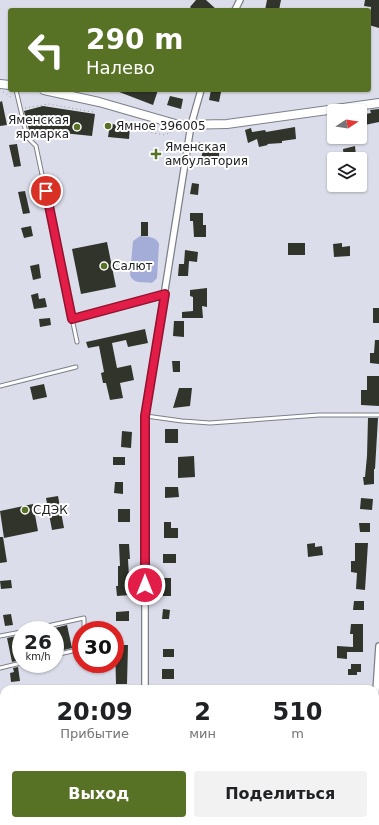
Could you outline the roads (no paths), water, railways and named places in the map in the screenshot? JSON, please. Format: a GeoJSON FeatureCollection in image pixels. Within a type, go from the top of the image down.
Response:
{"type":"FeatureCollection","features":[{"type":"Feature","properties":{"kind":"street"},"geometry":{"type":"LineString","coordinates":[[53,92],[99,102],[179,125],[227,124],[379,103]]}},
{"type":"Feature","properties":{"kind":"street"},"geometry":{"type":"LineString","coordinates":[[145,685],[145,416],[191,125],[200,92]]}},
{"type":"Feature","properties":{"kind":"street"},"geometry":{"type":"LineString","coordinates":[[376,685],[379,646]]}},
{"type":"Feature","properties":{"kind":"lane"},"geometry":{"type":"LineString","coordinates":[[17,92],[22,109],[27,138],[36,146],[77,342]]}},
{"type":"Feature","properties":{"kind":"lane"},"geometry":{"type":"LineString","coordinates":[[72,319],[165,294]]}},
{"type":"Feature","properties":{"kind":"lane"},"geometry":{"type":"LineString","coordinates":[[0,386],[76,367]]}},
{"type":"Feature","properties":{"kind":"lane"},"geometry":{"type":"LineString","coordinates":[[145,416],[182,421],[210,422],[319,415],[379,415]]}},
{"type":"Feature","properties":{"kind":"lane"},"geometry":{"type":"LineString","coordinates":[[64,622],[84,618],[84,621]]}},
{"type":"Feature","properties":{"kind":"lane"},"geometry":{"type":"LineString","coordinates":[[0,636],[12,634]]}},
{"type":"Feature","properties":{"kind":"lane"},"geometry":{"type":"LineString","coordinates":[[0,668],[12,665]]}},
{"type":"Feature","properties":{"kind":"place","name":"Ямное 396005"},"geometry":{"type":"Point","coordinates":[108,126]}},
{"type":"Feature","properties":{"kind":"place","name":"Яменская ярмарка"},"geometry":{"type":"Point","coordinates":[77,127]}},
{"type":"Feature","properties":{"kind":"place","name":"Яменская амбулатория"},"geometry":{"type":"Point","coordinates":[156,154]}},
{"type":"Feature","properties":{"kind":"place","name":"Салют"},"geometry":{"type":"Point","coordinates":[104,266]}},
{"type":"Feature","properties":{"kind":"place","name":"СДЭК"},"geometry":{"type":"Point","coordinates":[25,510]}}]}
